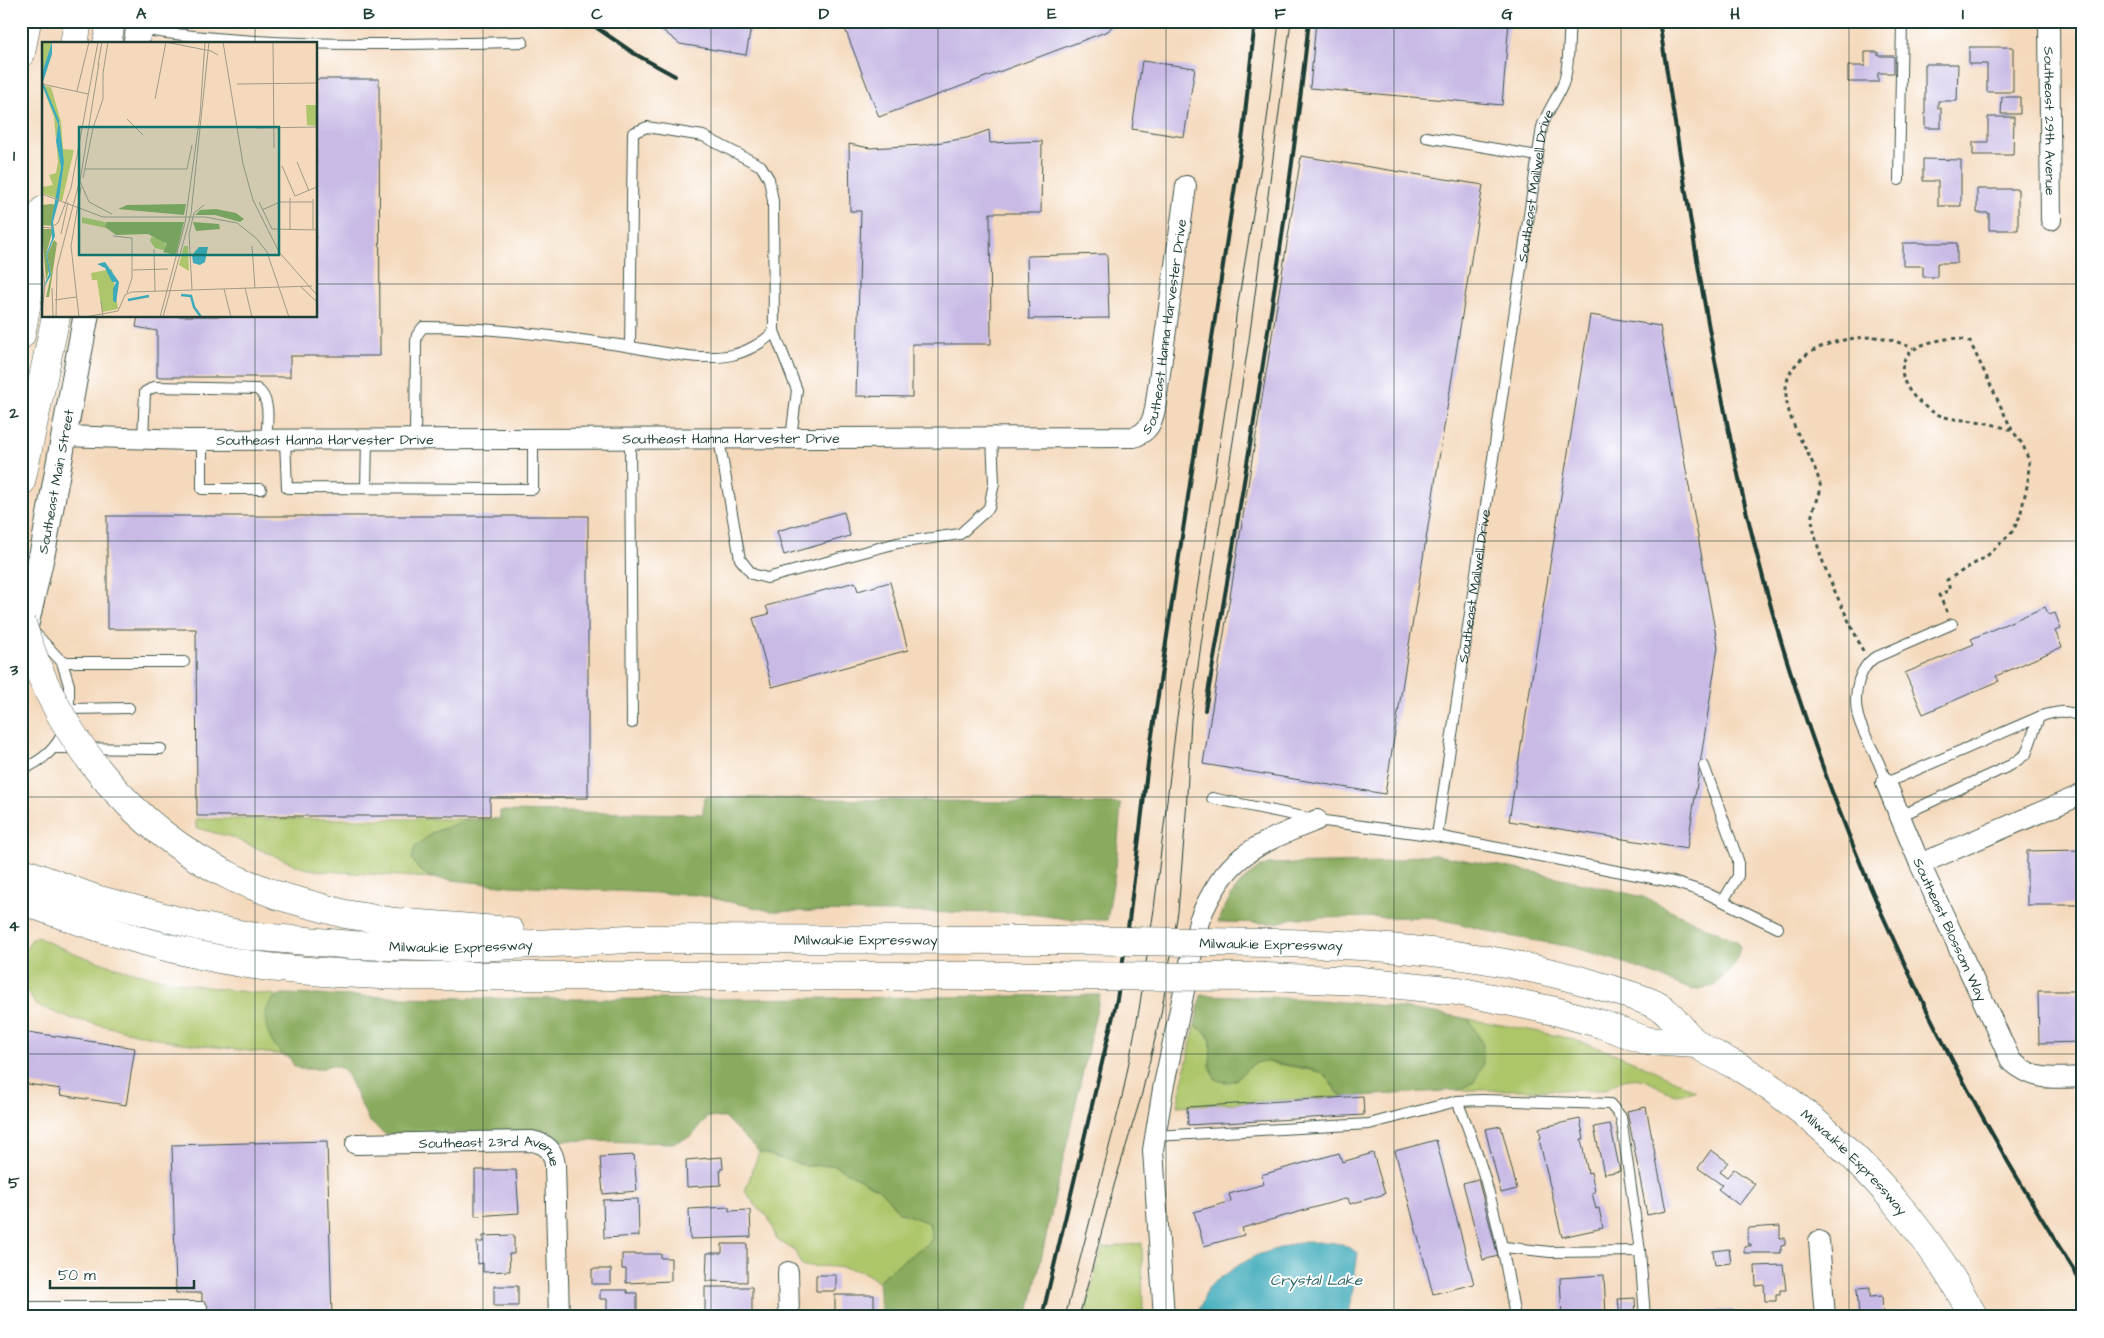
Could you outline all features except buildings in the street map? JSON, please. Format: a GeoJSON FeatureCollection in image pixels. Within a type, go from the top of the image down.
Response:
{"type":"FeatureCollection","features":[{"type":"Feature","properties":{"kind":"main road"},"geometry":{"type":"LineString","coordinates":[[21,53],[27,21]]}},
{"type":"Feature","properties":{"kind":"main road"},"geometry":{"type":"LineString","coordinates":[[74,42],[78,21]]}},
{"type":"Feature","properties":{"kind":"main road"},"geometry":{"type":"LineString","coordinates":[[107,42],[111,21]]}},
{"type":"Feature","properties":{"kind":"main road"},"geometry":{"type":"LineString","coordinates":[[21,335],[42,221]]}},
{"type":"Feature","properties":{"kind":"main road"},"geometry":{"type":"LineString","coordinates":[[21,482],[56,318]]}},
{"type":"Feature","properties":{"kind":"main road"},"geometry":{"type":"LineString","coordinates":[[23,631],[42,679],[61,718],[105,779],[131,806],[160,831],[197,857],[236,878],[279,896],[338,912],[395,922],[628,939]]}},
{"type":"Feature","properties":{"kind":"main road","name":"Milwaukie Expressway"},"geometry":{"type":"LineString","coordinates":[[21,871],[96,899],[198,926],[250,936],[353,946],[458,948],[628,939],[1055,940],[1272,943],[1410,950],[1519,965],[1614,990],[1659,1007],[1697,1044],[1741,1068],[1784,1097],[1856,1159],[1889,1194],[1918,1229],[1945,1268],[1974,1317]]}},
{"type":"Feature","properties":{"kind":"main road","name":"Milwaukie Expressway"},"geometry":{"type":"LineString","coordinates":[[32,904],[123,934],[193,953],[246,963],[300,970],[406,976],[1265,977],[1362,981],[1458,991],[1555,1010],[1602,1024],[1647,1041],[1697,1044]]}},
{"type":"Feature","properties":{"kind":"street","name":"Southeast 29th Avenue"},"geometry":{"type":"LineString","coordinates":[[2049,21],[2051,220]]}},
{"type":"Feature","properties":{"kind":"street","name":"Southeast Hanna Harvester Drive"},"geometry":{"type":"LineString","coordinates":[[63,436],[202,440],[1134,437],[1148,428],[1155,409],[1186,186]]}},
{"type":"Feature","properties":{"kind":"street","name":"Southeast Main Street"},"geometry":{"type":"LineString","coordinates":[[23,631],[44,545],[86,318]]}},
{"type":"Feature","properties":{"kind":"street","name":"Southeast Blossom Way"},"geometry":{"type":"LineString","coordinates":[[1886,783],[1920,864],[2010,1060],[2023,1072],[2039,1078],[2083,1077]]}},
{"type":"Feature","properties":{"kind":"street"},"geometry":{"type":"LineString","coordinates":[[1920,864],[2083,794]]}},
{"type":"Feature","properties":{"kind":"street"},"geometry":{"type":"LineString","coordinates":[[1164,1317],[1154,1143],[1163,1089],[1199,921],[1206,904],[1234,862],[1267,841],[1317,820]]}},
{"type":"Feature","properties":{"kind":"street","name":"Southeast 23rd Avenue"},"geometry":{"type":"LineString","coordinates":[[356,1144],[532,1141],[547,1146],[551,1150],[555,1165],[559,1317]]}},
{"type":"Feature","properties":{"kind":"street"},"geometry":{"type":"LineString","coordinates":[[1819,1241],[1825,1317]]}},
{"type":"Feature","properties":{"kind":"street"},"geometry":{"type":"LineString","coordinates":[[788,1272],[789,1317]]}},
{"type":"Feature","properties":{"kind":"lane","name":"Southeast Mailwell Drive"},"geometry":{"type":"LineString","coordinates":[[1437,836],[1538,156],[1546,116],[1566,75],[1570,21]]}},
{"type":"Feature","properties":{"kind":"lane"},"geometry":{"type":"LineString","coordinates":[[1899,180],[1902,21]]}},
{"type":"Feature","properties":{"kind":"lane"},"geometry":{"type":"LineString","coordinates":[[138,31],[258,42]]}},
{"type":"Feature","properties":{"kind":"lane"},"geometry":{"type":"LineString","coordinates":[[318,42],[523,42]]}},
{"type":"Feature","properties":{"kind":"lane"},"geometry":{"type":"LineString","coordinates":[[630,347],[634,133],[647,126],[703,136],[761,166],[769,179],[773,201],[774,331],[797,390],[791,438]]}},
{"type":"Feature","properties":{"kind":"lane"},"geometry":{"type":"LineString","coordinates":[[1426,137],[1538,156]]}},
{"type":"Feature","properties":{"kind":"lane"},"geometry":{"type":"LineString","coordinates":[[415,440],[416,342],[417,334],[423,327],[461,327],[532,333],[697,356],[733,355],[769,338],[774,331]]}},
{"type":"Feature","properties":{"kind":"lane"},"geometry":{"type":"LineString","coordinates":[[143,439],[144,399],[146,392],[154,387],[257,389],[264,393],[287,488],[533,489],[533,439]]}},
{"type":"Feature","properties":{"kind":"lane"},"geometry":{"type":"LineString","coordinates":[[719,439],[740,559],[752,574],[768,578],[897,543],[960,534],[989,508],[994,483],[992,437]]}},
{"type":"Feature","properties":{"kind":"lane"},"geometry":{"type":"LineString","coordinates":[[630,439],[632,723]]}},
{"type":"Feature","properties":{"kind":"lane"},"geometry":{"type":"LineString","coordinates":[[202,440],[202,489],[261,489]]}},
{"type":"Feature","properties":{"kind":"lane"},"geometry":{"type":"LineString","coordinates":[[366,488],[367,440]]}},
{"type":"Feature","properties":{"kind":"lane"},"geometry":{"type":"LineString","coordinates":[[1952,624],[1868,662],[1861,675],[1856,691],[1855,707],[1869,746],[1882,765],[1886,783],[2039,717],[2056,712],[2072,712],[2083,718]]}},
{"type":"Feature","properties":{"kind":"lane"},"geometry":{"type":"LineString","coordinates":[[21,770],[46,757],[65,729],[70,709],[69,685],[62,662],[23,631]]}},
{"type":"Feature","properties":{"kind":"lane"},"geometry":{"type":"LineString","coordinates":[[62,662],[184,662]]}},
{"type":"Feature","properties":{"kind":"lane"},"geometry":{"type":"LineString","coordinates":[[70,709],[130,708]]}},
{"type":"Feature","properties":{"kind":"lane"},"geometry":{"type":"LineString","coordinates":[[1900,816],[2011,765],[2026,754],[2039,717]]}},
{"type":"Feature","properties":{"kind":"lane"},"geometry":{"type":"LineString","coordinates":[[53,748],[161,749]]}},
{"type":"Feature","properties":{"kind":"lane"},"geometry":{"type":"LineString","coordinates":[[1704,766],[1738,860],[1738,876],[1723,901]]}},
{"type":"Feature","properties":{"kind":"lane"},"geometry":{"type":"LineString","coordinates":[[1212,798],[1317,820],[1437,836],[1672,882],[1704,892],[1778,928]]}},
{"type":"Feature","properties":{"kind":"lane"},"geometry":{"type":"LineString","coordinates":[[1154,1143],[1369,1124],[1457,1101],[1610,1104],[1621,1117],[1640,1251],[1645,1317]]}},
{"type":"Feature","properties":{"kind":"lane"},"geometry":{"type":"LineString","coordinates":[[1457,1101],[1473,1138],[1504,1247],[1515,1317]]}},
{"type":"Feature","properties":{"kind":"lane"},"geometry":{"type":"LineString","coordinates":[[1504,1247],[1550,1252],[1640,1251]]}},
{"type":"Feature","properties":{"kind":"lane"},"geometry":{"type":"LineString","coordinates":[[21,1307],[202,1307]]}},
{"type":"Feature","properties":{"kind":"path"},"geometry":{"type":"LineString","coordinates":[[1868,662],[1828,574],[1816,540],[1811,517],[1820,486],[1817,474],[1792,423],[1786,401],[1787,380],[1791,368],[1800,359],[1814,350],[1853,338],[1874,337],[1895,341],[1913,348]]}},
{"type":"Feature","properties":{"kind":"path"},"geometry":{"type":"LineString","coordinates":[[1952,624],[1939,595],[1950,590],[1947,580],[1974,565],[1998,547],[2013,531],[2020,516],[2028,482],[2029,461],[2023,445],[2012,430],[1970,342],[1960,338],[1925,343],[1913,348],[1905,356],[1902,370],[1907,388],[1916,400],[1931,412],[1945,418],[1981,422],[2012,430]]}},
{"type":"Feature","properties":{"kind":"green space"},"geometry":{"type":"Polygon","coordinates":[[[704,797],[1121,804],[1116,866],[1107,920],[1068,919],[1023,913],[771,911],[698,895],[510,886],[432,878],[419,870],[412,859],[415,847],[432,833],[468,819],[500,819],[500,811],[703,814],[704,797]]]}},
{"type":"Feature","properties":{"kind":"green space"},"geometry":{"type":"Polygon","coordinates":[[[196,819],[468,819],[432,833],[415,847],[412,859],[419,870],[432,878],[322,871],[303,868],[231,837],[196,828],[196,819]]]}},
{"type":"Feature","properties":{"kind":"green space"},"geometry":{"type":"Polygon","coordinates":[[[1418,855],[1436,855],[1539,873],[1643,897],[1738,942],[1740,948],[1735,965],[1714,986],[1692,990],[1625,963],[1572,947],[1498,934],[1427,917],[1293,918],[1277,923],[1218,922],[1227,903],[1243,881],[1268,864],[1389,862],[1418,855]]]}},
{"type":"Feature","properties":{"kind":"green space"},"geometry":{"type":"Polygon","coordinates":[[[37,937],[65,950],[94,960],[154,977],[214,988],[276,995],[270,1003],[266,1018],[269,1034],[283,1055],[174,1042],[66,1017],[36,1005],[21,982],[21,958],[31,940],[37,937]]]}},
{"type":"Feature","properties":{"kind":"green space"},"geometry":{"type":"Polygon","coordinates":[[[283,994],[589,999],[1100,995],[1028,1317],[972,1317],[969,1314],[892,1315],[881,1309],[878,1283],[885,1274],[932,1240],[929,1223],[899,1212],[880,1190],[834,1165],[806,1166],[759,1152],[725,1118],[707,1117],[692,1136],[673,1143],[555,1140],[522,1132],[385,1134],[369,1121],[344,1069],[331,1065],[320,1069],[300,1069],[294,1066],[290,1058],[275,1046],[266,1026],[266,1016],[268,1006],[274,999],[283,994]]]}},
{"type":"Feature","properties":{"kind":"green space"},"geometry":{"type":"Polygon","coordinates":[[[1201,995],[1336,1001],[1403,1008],[1469,1019],[1483,1045],[1483,1065],[1474,1082],[1459,1090],[1344,1097],[1327,1077],[1320,1072],[1290,1065],[1264,1062],[1247,1068],[1235,1080],[1224,1082],[1215,1079],[1210,1066],[1211,1040],[1208,1034],[1195,1025],[1201,995]]]}},
{"type":"Feature","properties":{"kind":"green space"},"geometry":{"type":"Polygon","coordinates":[[[1469,1019],[1547,1034],[1594,1046],[1646,1067],[1696,1091],[1677,1094],[1666,1091],[1642,1079],[1623,1080],[1605,1090],[1459,1090],[1474,1082],[1483,1045],[1469,1019]]]}},
{"type":"Feature","properties":{"kind":"green space"},"geometry":{"type":"Polygon","coordinates":[[[1195,1025],[1206,1034],[1211,1042],[1210,1066],[1235,1081],[1250,1065],[1262,1061],[1321,1072],[1330,1081],[1336,1092],[1344,1097],[1177,1106],[1195,1025]]]}},
{"type":"Feature","properties":{"kind":"green space"},"geometry":{"type":"Polygon","coordinates":[[[759,1152],[806,1166],[834,1165],[880,1190],[899,1212],[929,1223],[933,1240],[885,1274],[878,1283],[863,1272],[843,1268],[802,1266],[794,1250],[777,1240],[768,1217],[757,1207],[745,1191],[759,1152]]]}},
{"type":"Feature","properties":{"kind":"green space"},"geometry":{"type":"Polygon","coordinates":[[[1142,1243],[1143,1317],[1084,1317],[1102,1248],[1142,1243]]]}},
{"type":"Feature","properties":{"kind":"water","name":"Crystal Lake"},"geometry":{"type":"Polygon","coordinates":[[[1299,1242],[1336,1243],[1358,1253],[1349,1317],[1196,1317],[1209,1286],[1257,1255],[1299,1242]]]}},
{"type":"Feature","properties":{"kind":"tram line"},"geometry":{"type":"LineString","coordinates":[[1065,1317],[1123,1093],[1139,1010],[1154,909],[1177,717],[1232,366],[1236,315],[1262,160],[1279,21]]}},
{"type":"Feature","properties":{"kind":"tram line"},"geometry":{"type":"LineString","coordinates":[[1079,1317],[1115,1182],[1141,1097],[1161,1014],[1178,912],[1191,719],[1249,340],[1291,21]]}},
{"type":"Feature","properties":{"kind":"railway"},"geometry":{"type":"LineString","coordinates":[[587,21],[635,54],[675,76]]}},
{"type":"Feature","properties":{"kind":"railway"},"geometry":{"type":"LineString","coordinates":[[1042,1317],[1117,999],[1129,921],[1149,755],[1243,133],[1255,21]]}},
{"type":"Feature","properties":{"kind":"railway"},"geometry":{"type":"LineString","coordinates":[[1205,710],[1276,280],[1309,21]]}},
{"type":"Feature","properties":{"kind":"railway"},"geometry":{"type":"LineString","coordinates":[[1659,21],[1698,268],[1733,453],[1774,616],[1805,716],[1841,816],[1882,913],[1926,1009],[1975,1103],[2027,1195],[2083,1284]]}}]}
